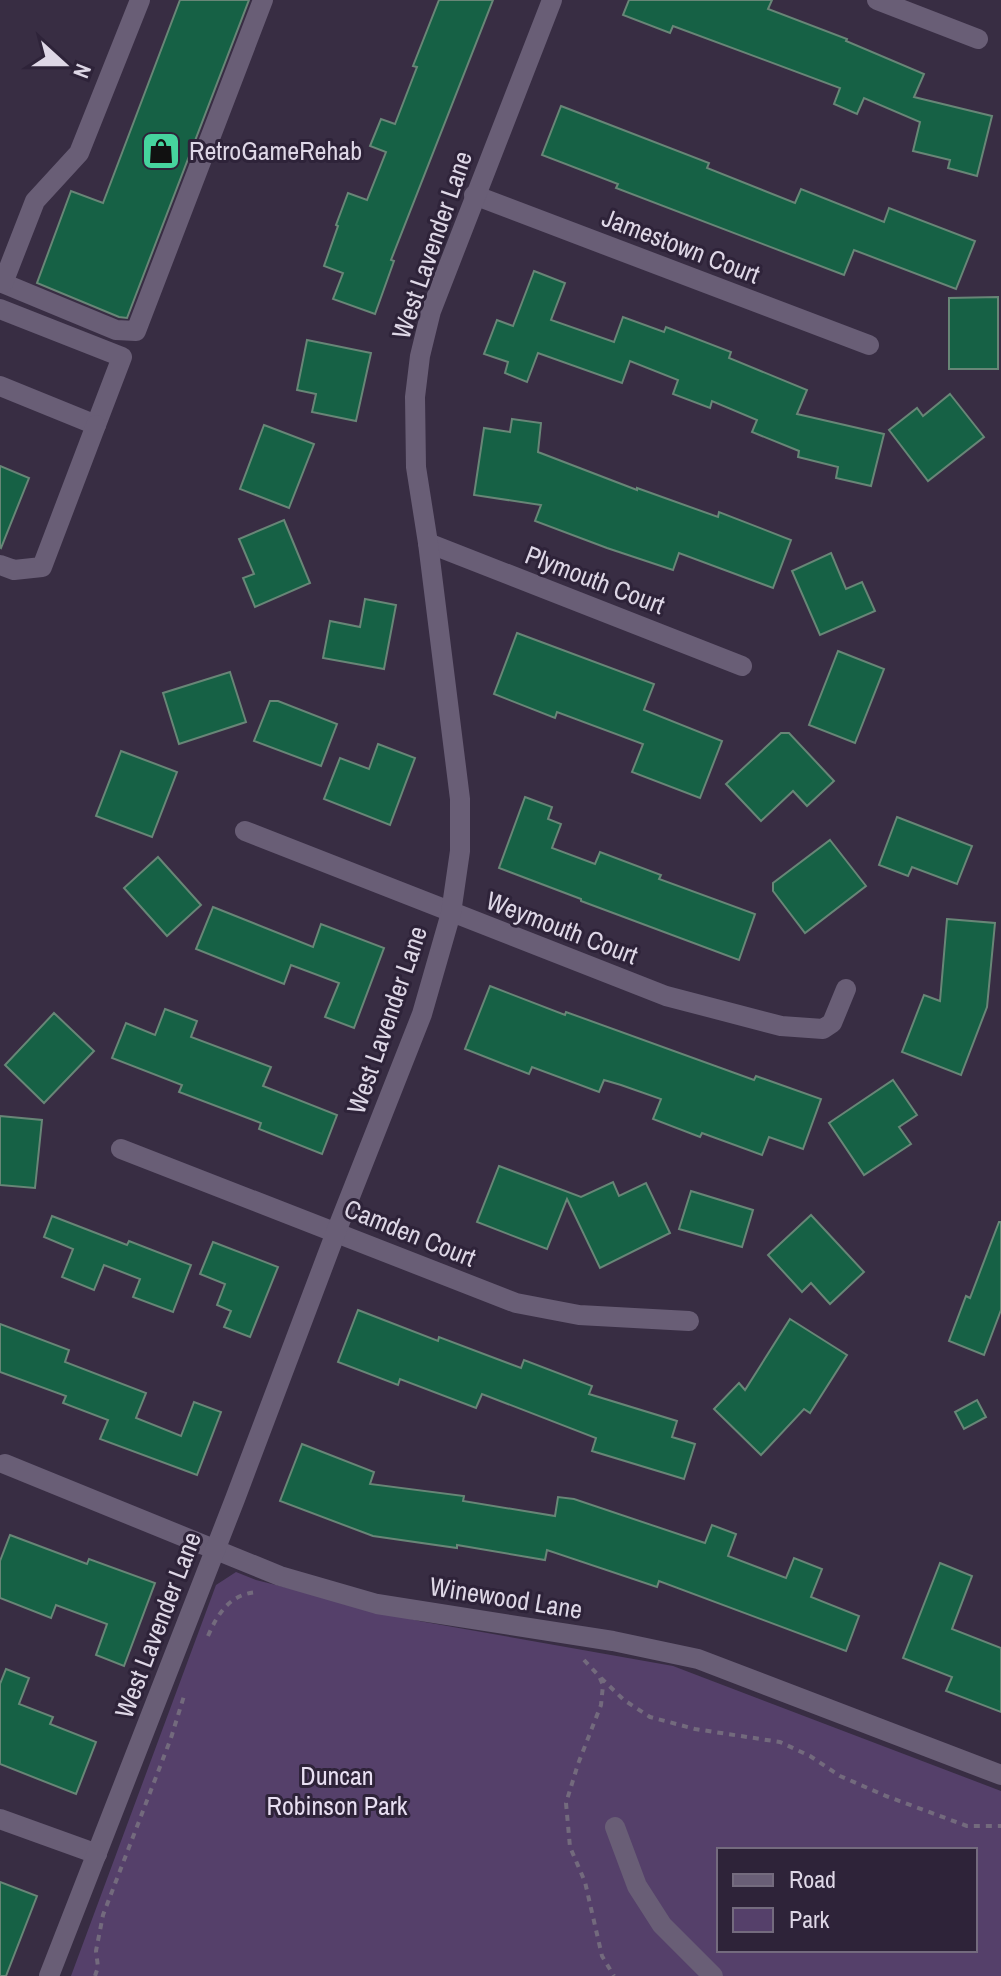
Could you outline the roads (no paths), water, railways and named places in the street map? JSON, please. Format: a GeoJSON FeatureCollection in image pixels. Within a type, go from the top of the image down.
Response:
{"type":"FeatureCollection","features":[{"type":"Feature","properties":{"kind":"street"},"geometry":{"type":"LineString","coordinates":[[140,0],[79,153],[35,201],[2,282],[116,330],[136,331],[263,0]]}},
{"type":"Feature","properties":{"kind":"street","name":"West Lavender Lane"},"geometry":{"type":"LineString","coordinates":[[49,1976],[422,1014],[451,913],[460,851],[460,799],[416,467],[415,397],[420,356],[431,311],[552,0]]}},
{"type":"Feature","properties":{"kind":"street"},"geometry":{"type":"LineString","coordinates":[[877,0],[978,39]]}},
{"type":"Feature","properties":{"kind":"street","name":"Jamestown Court"},"geometry":{"type":"LineString","coordinates":[[474,195],[869,345]]}},
{"type":"Feature","properties":{"kind":"street"},"geometry":{"type":"LineString","coordinates":[[0,309],[122,357],[42,567],[14,570],[0,565]]}},
{"type":"Feature","properties":{"kind":"street"},"geometry":{"type":"LineString","coordinates":[[0,386],[96,425]]}},
{"type":"Feature","properties":{"kind":"street","name":"Plymouth Court"},"geometry":{"type":"LineString","coordinates":[[428,543],[742,666]]}},
{"type":"Feature","properties":{"kind":"street","name":"Weymouth Court"},"geometry":{"type":"LineString","coordinates":[[245,831],[666,996],[781,1026],[823,1029],[832,1023],[846,989]]}},
{"type":"Feature","properties":{"kind":"street","name":"Camden Court"},"geometry":{"type":"LineString","coordinates":[[121,1149],[516,1303],[579,1315],[689,1321]]}},
{"type":"Feature","properties":{"kind":"street","name":"Winewood Lane"},"geometry":{"type":"LineString","coordinates":[[5,1464],[280,1576],[377,1604],[613,1641],[698,1659],[1001,1775]]}},
{"type":"Feature","properties":{"kind":"street"},"geometry":{"type":"LineString","coordinates":[[0,1819],[97,1854]]}},
{"type":"Feature","properties":{"kind":"street"},"geometry":{"type":"LineString","coordinates":[[615,1827],[637,1886],[662,1925],[713,1976]]}},
{"type":"Feature","properties":{"kind":"place","name":"RetroGameRehab"},"geometry":{"type":"Point","coordinates":[161,151]}},
{"type":"Feature","properties":{"kind":"park label","name":"Duncan Robinson Park"},"geometry":{"type":"Point","coordinates":[337,1791]}}]}
